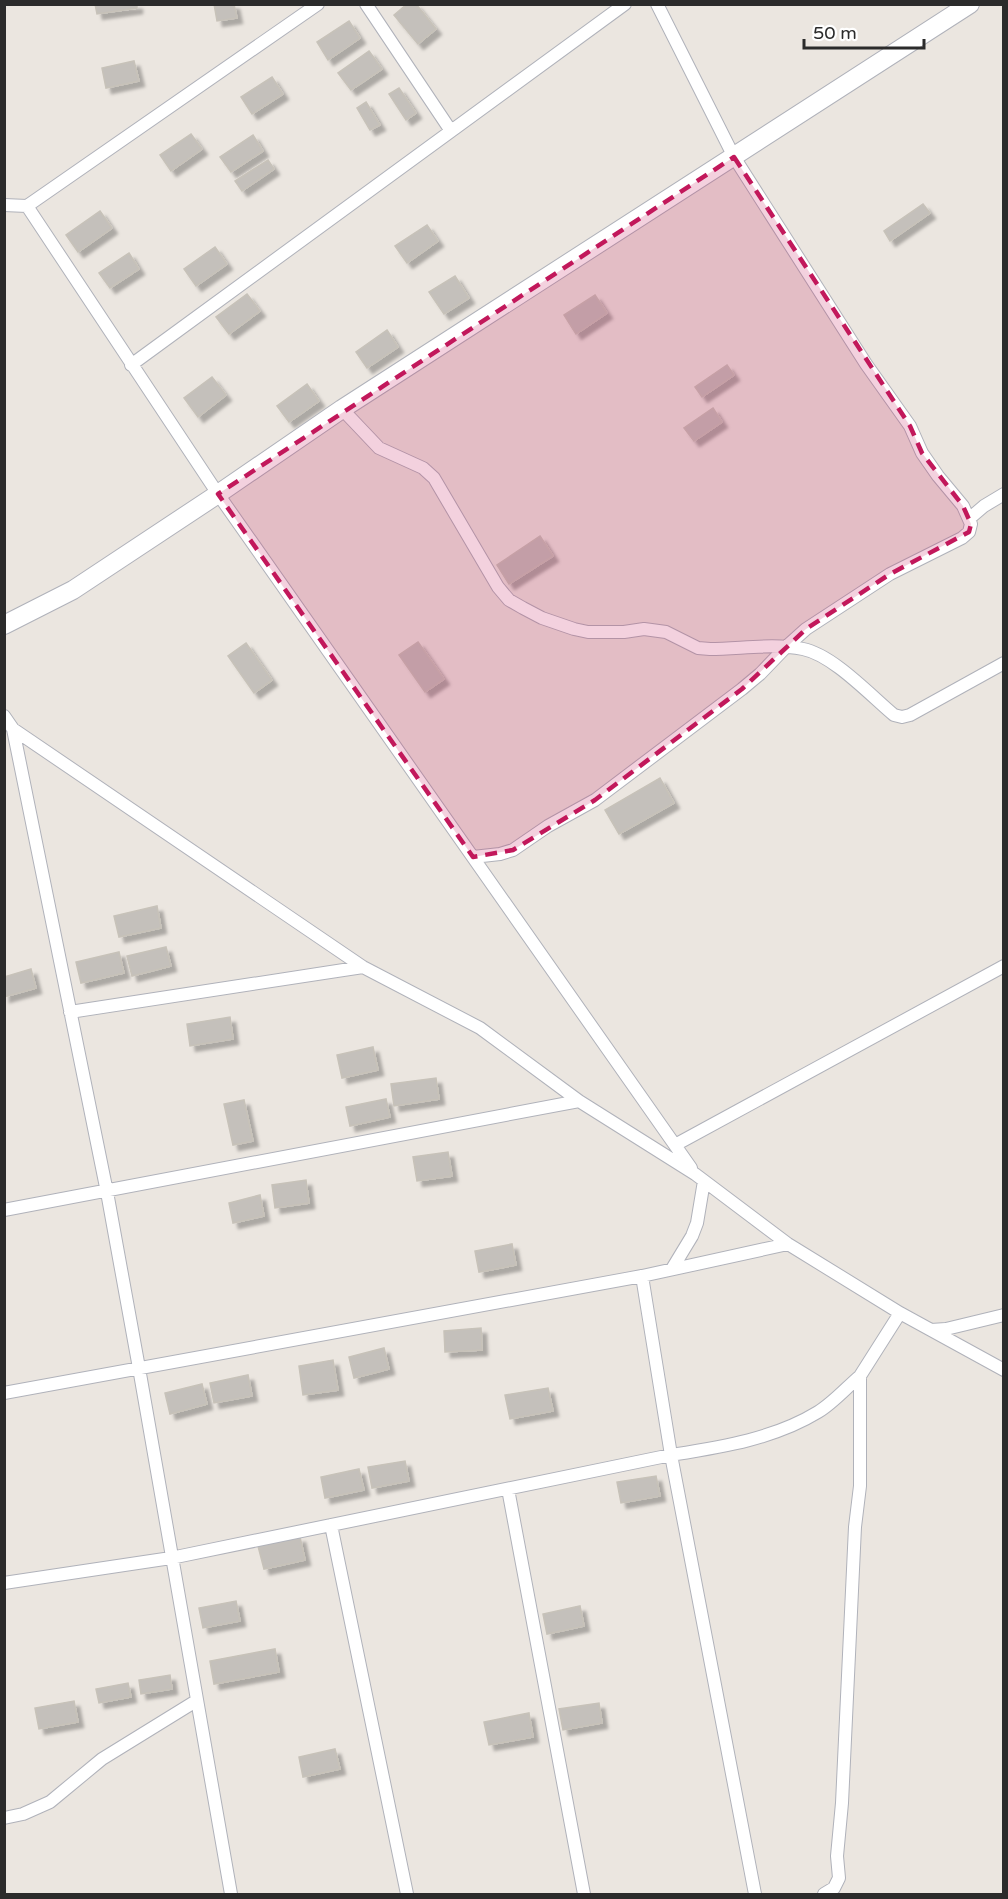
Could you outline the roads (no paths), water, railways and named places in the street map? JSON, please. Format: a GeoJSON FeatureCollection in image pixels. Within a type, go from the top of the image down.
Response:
{"type":"FeatureCollection","features":[{"type":"Feature","properties":{"kind":"main road"},"geometry":{"type":"LineString","coordinates":[[9,621],[73,590],[342,409],[970,4]]}},
{"type":"Feature","properties":{"kind":"street"},"geometry":{"type":"LineString","coordinates":[[4,205],[27,206],[318,4]]}},
{"type":"Feature","properties":{"kind":"street"},"geometry":{"type":"LineString","coordinates":[[366,4],[452,131]]}},
{"type":"Feature","properties":{"kind":"street"},"geometry":{"type":"LineString","coordinates":[[130,365],[625,4]]}},
{"type":"Feature","properties":{"kind":"street"},"geometry":{"type":"LineString","coordinates":[[473,857],[513,850],[548,826],[595,800],[742,690],[806,629],[890,574],[962,538],[969,532],[971,524],[970,518],[922,453],[910,426],[866,364],[734,157],[657,4]]}},
{"type":"Feature","properties":{"kind":"street"},"geometry":{"type":"LineString","coordinates":[[27,206],[130,365],[218,494],[699,1177],[697,1223],[692,1236],[672,1269]]}},
{"type":"Feature","properties":{"kind":"street"},"geometry":{"type":"LineString","coordinates":[[342,409],[379,448],[430,472],[498,587],[509,600],[542,618],[588,632],[624,632],[644,629],[666,632],[698,648],[710,650],[786,647],[806,650],[836,666],[894,714],[902,717],[910,715],[1004,663]]}},
{"type":"Feature","properties":{"kind":"street"},"geometry":{"type":"LineString","coordinates":[[970,518],[1004,494]]}},
{"type":"Feature","properties":{"kind":"street"},"geometry":{"type":"LineString","coordinates":[[4,716],[13,729],[363,967],[480,1028],[579,1101],[699,1177],[788,1244],[900,1313],[1004,1370]]}},
{"type":"Feature","properties":{"kind":"street"},"geometry":{"type":"LineString","coordinates":[[13,729],[107,1192],[231,1894]]}},
{"type":"Feature","properties":{"kind":"street"},"geometry":{"type":"LineString","coordinates":[[675,1145],[1004,966]]}},
{"type":"Feature","properties":{"kind":"street"},"geometry":{"type":"LineString","coordinates":[[70,1012],[363,967]]}},
{"type":"Feature","properties":{"kind":"street"},"geometry":{"type":"LineString","coordinates":[[4,1210],[579,1101]]}},
{"type":"Feature","properties":{"kind":"street"},"geometry":{"type":"LineString","coordinates":[[4,1393],[642,1276],[788,1244]]}},
{"type":"Feature","properties":{"kind":"street"},"geometry":{"type":"LineString","coordinates":[[642,1276],[671,1455],[755,1894]]}},
{"type":"Feature","properties":{"kind":"street"},"geometry":{"type":"LineString","coordinates":[[4,1583],[171,1558],[671,1455],[737,1444],[790,1426],[820,1412],[860,1376],[900,1313]]}},
{"type":"Feature","properties":{"kind":"street"},"geometry":{"type":"LineString","coordinates":[[930,1330],[946,1329],[1004,1315]]}},
{"type":"Feature","properties":{"kind":"street"},"geometry":{"type":"LineString","coordinates":[[830,1892],[839,1878],[837,1856],[842,1803],[855,1527],[860,1486],[860,1376]]}},
{"type":"Feature","properties":{"kind":"street"},"geometry":{"type":"LineString","coordinates":[[508,1489],[584,1894]]}},
{"type":"Feature","properties":{"kind":"street"},"geometry":{"type":"LineString","coordinates":[[331,1525],[407,1894]]}},
{"type":"Feature","properties":{"kind":"street"},"geometry":{"type":"LineString","coordinates":[[4,1818],[22,1814],[51,1802],[102,1759],[196,1701]]}}]}
